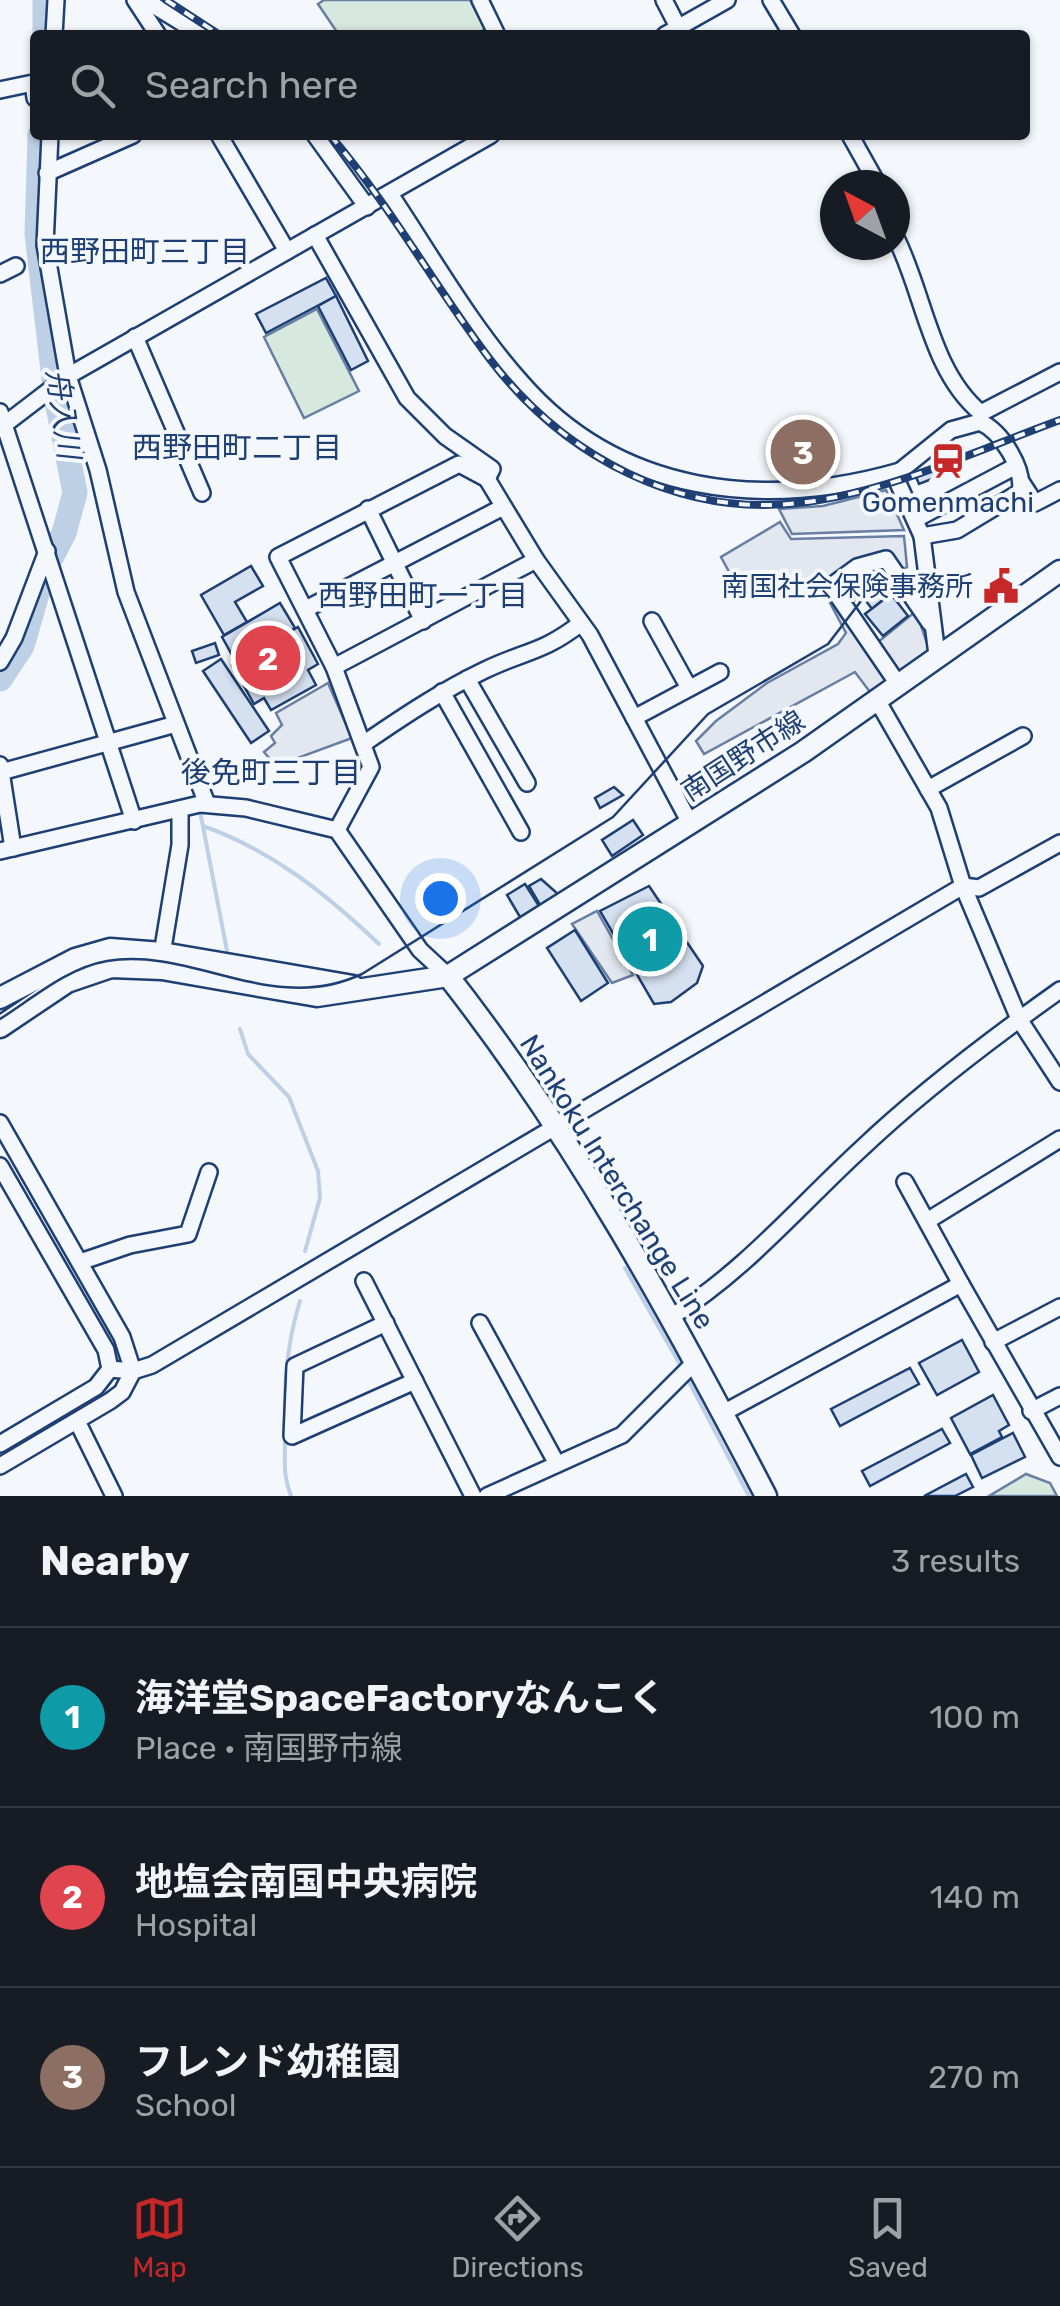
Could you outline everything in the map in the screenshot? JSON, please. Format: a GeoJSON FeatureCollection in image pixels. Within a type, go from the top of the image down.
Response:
{"type":"FeatureCollection","features":[{"type":"Feature","properties":{"kind":"main road","name":"南国野市線"},"geometry":{"type":"LineString","coordinates":[[448,976],[877,700],[1060,571]]}},
{"type":"Feature","properties":{"kind":"main road"},"geometry":{"type":"LineString","coordinates":[[0,998],[99,951],[368,990],[448,976]]}},
{"type":"Feature","properties":{"kind":"main road"},"geometry":{"type":"LineString","coordinates":[[0,1027],[86,973],[161,961]]}},
{"type":"Feature","properties":{"kind":"main road","name":"Nankoku Interchange Line"},"geometry":{"type":"LineString","coordinates":[[448,976],[507,1051],[558,1127],[671,1317],[766,1496]]}},
{"type":"Feature","properties":{"kind":"street"},"geometry":{"type":"LineString","coordinates":[[54,30],[56,0]]}},
{"type":"Feature","properties":{"kind":"street"},"geometry":{"type":"LineString","coordinates":[[136,0],[155,30]]}},
{"type":"Feature","properties":{"kind":"street"},"geometry":{"type":"LineString","coordinates":[[146,0],[194,30]]}},
{"type":"Feature","properties":{"kind":"street"},"geometry":{"type":"LineString","coordinates":[[480,0],[495,30]]}},
{"type":"Feature","properties":{"kind":"street"},"geometry":{"type":"LineString","coordinates":[[664,0],[672,30]]}},
{"type":"Feature","properties":{"kind":"street"},"geometry":{"type":"LineString","coordinates":[[674,30],[727,0]]}},
{"type":"Feature","properties":{"kind":"street"},"geometry":{"type":"LineString","coordinates":[[771,0],[789,30]]}},
{"type":"Feature","properties":{"kind":"street"},"geometry":{"type":"LineString","coordinates":[[0,90],[30,82]]}},
{"type":"Feature","properties":{"kind":"street"},"geometry":{"type":"LineString","coordinates":[[49,140],[45,245],[59,383],[98,470],[126,592],[207,804]]}},
{"type":"Feature","properties":{"kind":"street"},"geometry":{"type":"LineString","coordinates":[[46,173],[122,140]]}},
{"type":"Feature","properties":{"kind":"street"},"geometry":{"type":"LineString","coordinates":[[222,140],[287,251]]}},
{"type":"Feature","properties":{"kind":"street"},"geometry":{"type":"LineString","coordinates":[[318,140],[367,207]]}},
{"type":"Feature","properties":{"kind":"street"},"geometry":{"type":"LineString","coordinates":[[134,821],[2,422],[135,337],[483,140]]}},
{"type":"Feature","properties":{"kind":"street"},"geometry":{"type":"LineString","coordinates":[[853,140],[870,170]]}},
{"type":"Feature","properties":{"kind":"street"},"geometry":{"type":"LineString","coordinates":[[390,194],[521,382],[573,429],[624,460],[663,476],[755,493],[824,488],[900,471],[951,430],[981,418],[1060,372]]}},
{"type":"Feature","properties":{"kind":"street"},"geometry":{"type":"LineString","coordinates":[[316,235],[406,398],[445,436],[492,469],[487,479]]}},
{"type":"Feature","properties":{"kind":"street"},"geometry":{"type":"LineString","coordinates":[[908,260],[945,364],[1016,466],[1019,490],[1035,504],[1060,490]]}},
{"type":"Feature","properties":{"kind":"street"},"geometry":{"type":"LineString","coordinates":[[0,274],[16,266]]}},
{"type":"Feature","properties":{"kind":"street"},"geometry":{"type":"LineString","coordinates":[[135,337],[202,493]]}},
{"type":"Feature","properties":{"kind":"street"},"geometry":{"type":"LineString","coordinates":[[336,830],[371,767],[366,742],[334,667],[278,557],[458,464],[487,479],[536,560],[582,623],[690,823]]}},
{"type":"Feature","properties":{"kind":"street"},"geometry":{"type":"LineString","coordinates":[[919,527],[1016,466]]}},
{"type":"Feature","properties":{"kind":"street"},"geometry":{"type":"LineString","coordinates":[[900,471],[898,483],[919,527],[937,655]]}},
{"type":"Feature","properties":{"kind":"street"},"geometry":{"type":"LineString","coordinates":[[919,527],[958,530],[1019,490]]}},
{"type":"Feature","properties":{"kind":"street"},"geometry":{"type":"LineString","coordinates":[[306,609],[502,507]]}},
{"type":"Feature","properties":{"kind":"street"},"geometry":{"type":"LineString","coordinates":[[368,509],[423,621]]}},
{"type":"Feature","properties":{"kind":"street"},"geometry":{"type":"LineString","coordinates":[[0,662],[14,638],[47,553]]}},
{"type":"Feature","properties":{"kind":"street"},"geometry":{"type":"LineString","coordinates":[[898,684],[831,586],[857,567],[886,559],[930,623]]}},
{"type":"Feature","properties":{"kind":"street"},"geometry":{"type":"LineString","coordinates":[[334,667],[536,560]]}},
{"type":"Feature","properties":{"kind":"street"},"geometry":{"type":"LineString","coordinates":[[652,621],[689,688]]}},
{"type":"Feature","properties":{"kind":"street"},"geometry":{"type":"LineString","coordinates":[[366,742],[442,692],[535,654],[582,623]]}},
{"type":"Feature","properties":{"kind":"street"},"geometry":{"type":"LineString","coordinates":[[634,718],[720,672]]}},
{"type":"Feature","properties":{"kind":"street"},"geometry":{"type":"LineString","coordinates":[[468,679],[527,783]]}},
{"type":"Feature","properties":{"kind":"street"},"geometry":{"type":"LineString","coordinates":[[442,692],[521,832]]}},
{"type":"Feature","properties":{"kind":"street"},"geometry":{"type":"LineString","coordinates":[[877,700],[940,808],[964,886],[1019,1019],[1060,1082]]}},
{"type":"Feature","properties":{"kind":"street"},"geometry":{"type":"LineString","coordinates":[[176,724],[110,744],[1,768],[6,850],[207,804],[246,808],[336,830],[420,950],[448,976]]}},
{"type":"Feature","properties":{"kind":"street"},"geometry":{"type":"LineString","coordinates":[[928,790],[1024,736]]}},
{"type":"Feature","properties":{"kind":"street"},"geometry":{"type":"LineString","coordinates":[[161,961],[180,845],[180,809]]}},
{"type":"Feature","properties":{"kind":"street"},"geometry":{"type":"LineString","coordinates":[[110,1369],[133,1371],[152,1365],[964,886],[979,888],[1060,843]]}},
{"type":"Feature","properties":{"kind":"street"},"geometry":{"type":"LineString","coordinates":[[671,1317],[710,1293],[777,1234],[908,1106],[1060,990]]}},
{"type":"Feature","properties":{"kind":"street"},"geometry":{"type":"LineString","coordinates":[[0,1124],[127,1346],[133,1371],[122,1392],[0,1466]]}},
{"type":"Feature","properties":{"kind":"street"},"geometry":{"type":"LineString","coordinates":[[927,1221],[1060,1138]]}},
{"type":"Feature","properties":{"kind":"street"},"geometry":{"type":"LineString","coordinates":[[0,1444],[96,1388],[110,1369],[106,1350],[1,1172]]}},
{"type":"Feature","properties":{"kind":"street"},"geometry":{"type":"LineString","coordinates":[[80,1262],[130,1245],[188,1234],[209,1172]]}},
{"type":"Feature","properties":{"kind":"street"},"geometry":{"type":"LineString","coordinates":[[905,1182],[1060,1458]]}},
{"type":"Feature","properties":{"kind":"street"},"geometry":{"type":"LineString","coordinates":[[364,1281],[472,1496]]}},
{"type":"Feature","properties":{"kind":"street"},"geometry":{"type":"LineString","coordinates":[[723,1414],[961,1284]]}},
{"type":"Feature","properties":{"kind":"street"},"geometry":{"type":"LineString","coordinates":[[994,1342],[1060,1306]]}},
{"type":"Feature","properties":{"kind":"street"},"geometry":{"type":"LineString","coordinates":[[386,1323],[295,1366],[292,1436],[415,1382]]}},
{"type":"Feature","properties":{"kind":"street"},"geometry":{"type":"LineString","coordinates":[[480,1323],[557,1464]]}},
{"type":"Feature","properties":{"kind":"street"},"geometry":{"type":"LineString","coordinates":[[487,1496],[635,1427],[695,1362]]}},
{"type":"Feature","properties":{"kind":"street"},"geometry":{"type":"LineString","coordinates":[[1031,1411],[1060,1396]]}},
{"type":"Feature","properties":{"kind":"street"},"geometry":{"type":"LineString","coordinates":[[76,1421],[114,1496]]}},
{"type":"Feature","properties":{"kind":"shaded area"},"geometry":{"type":"Polygon","coordinates":[[[324,0],[470,0],[485,29],[336,30],[318,4],[324,0]]]}},
{"type":"Feature","properties":{"kind":"shaded area"},"geometry":{"type":"Polygon","coordinates":[[[317,309],[359,391],[304,418],[264,337],[317,309]]]}},
{"type":"Feature","properties":{"kind":"shaded area"},"geometry":{"type":"Polygon","coordinates":[[[886,490],[904,530],[792,534],[779,509],[823,506],[886,490]]]}},
{"type":"Feature","properties":{"kind":"shaded area"},"geometry":{"type":"Polygon","coordinates":[[[780,522],[791,539],[904,536],[907,567],[860,593],[849,607],[877,643],[916,611],[930,652],[873,696],[855,672],[704,754],[696,741],[716,721],[767,683],[838,644],[846,633],[822,588],[733,579],[721,557],[780,522]]]}},
{"type":"Feature","properties":{"kind":"shaded area"},"geometry":{"type":"Polygon","coordinates":[[[328,683],[352,738],[276,766],[264,752],[275,743],[271,736],[282,725],[276,713],[328,683]]]}},
{"type":"Feature","properties":{"kind":"shaded area"},"geometry":{"type":"Polygon","coordinates":[[[597,911],[633,975],[612,983],[572,924],[597,911]]]}},
{"type":"Feature","properties":{"kind":"shaded area"},"geometry":{"type":"Polygon","coordinates":[[[1026,1474],[1050,1483],[1057,1496],[989,1496],[1026,1474]]]}},
{"type":"Feature","properties":{"kind":"building"},"geometry":{"type":"Polygon","coordinates":[[[326,278],[336,296],[266,333],[256,314],[326,278]]]}},
{"type":"Feature","properties":{"kind":"building"},"geometry":{"type":"Polygon","coordinates":[[[336,296],[368,361],[351,370],[318,306],[336,296]]]}},
{"type":"Feature","properties":{"kind":"building"},"geometry":{"type":"Polygon","coordinates":[[[947,465],[950,472],[919,484],[916,477],[947,465]]]}},
{"type":"Feature","properties":{"kind":"building"},"geometry":{"type":"Polygon","coordinates":[[[251,566],[263,586],[235,602],[247,622],[224,635],[201,595],[251,566]]]}},
{"type":"Feature","properties":{"kind":"building"},"geometry":{"type":"Polygon","coordinates":[[[885,590],[889,595],[872,609],[866,601],[885,590]]]}},
{"type":"Feature","properties":{"kind":"building"},"geometry":{"type":"Polygon","coordinates":[[[891,594],[908,616],[883,636],[865,614],[891,594]]]}},
{"type":"Feature","properties":{"kind":"building"},"geometry":{"type":"Polygon","coordinates":[[[280,603],[295,628],[236,662],[222,637],[280,603]]]}},
{"type":"Feature","properties":{"kind":"building"},"geometry":{"type":"Polygon","coordinates":[[[298,627],[318,664],[308,670],[316,685],[271,710],[264,698],[254,704],[244,686],[287,662],[275,641],[298,627]]]}},
{"type":"Feature","properties":{"kind":"building"},"geometry":{"type":"Polygon","coordinates":[[[215,643],[219,655],[196,663],[192,651],[215,643]]]}},
{"type":"Feature","properties":{"kind":"building"},"geometry":{"type":"Polygon","coordinates":[[[254,653],[266,673],[244,686],[232,665],[254,653]]]}},
{"type":"Feature","properties":{"kind":"building"},"geometry":{"type":"Polygon","coordinates":[[[221,659],[269,731],[251,743],[203,671],[221,659]]]}},
{"type":"Feature","properties":{"kind":"building"},"geometry":{"type":"Polygon","coordinates":[[[614,787],[623,795],[600,808],[595,798],[614,787]]]}},
{"type":"Feature","properties":{"kind":"building"},"geometry":{"type":"Polygon","coordinates":[[[633,820],[643,835],[612,856],[602,840],[633,820]]]}},
{"type":"Feature","properties":{"kind":"building"},"geometry":{"type":"Polygon","coordinates":[[[541,879],[558,894],[540,905],[529,886],[541,879]]]}},
{"type":"Feature","properties":{"kind":"building"},"geometry":{"type":"Polygon","coordinates":[[[525,884],[539,906],[520,917],[507,895],[525,884]]]}},
{"type":"Feature","properties":{"kind":"building"},"geometry":{"type":"Polygon","coordinates":[[[649,886],[703,966],[697,983],[671,1002],[654,1004],[600,911],[649,886]]]}},
{"type":"Feature","properties":{"kind":"building"},"geometry":{"type":"Polygon","coordinates":[[[575,930],[608,983],[581,1001],[547,948],[575,930]]]}},
{"type":"Feature","properties":{"kind":"building"},"geometry":{"type":"Polygon","coordinates":[[[962,1340],[979,1372],[937,1395],[919,1363],[962,1340]]]}},
{"type":"Feature","properties":{"kind":"building"},"geometry":{"type":"Polygon","coordinates":[[[910,1368],[919,1384],[840,1426],[831,1409],[910,1368]]]}},
{"type":"Feature","properties":{"kind":"building"},"geometry":{"type":"Polygon","coordinates":[[[993,1395],[1009,1425],[999,1431],[1002,1437],[970,1454],[951,1418],[993,1395]]]}},
{"type":"Feature","properties":{"kind":"building"},"geometry":{"type":"Polygon","coordinates":[[[942,1429],[950,1443],[870,1486],[862,1471],[942,1429]]]}},
{"type":"Feature","properties":{"kind":"building"},"geometry":{"type":"Polygon","coordinates":[[[1013,1433],[1025,1457],[982,1478],[971,1455],[1013,1433]]]}},
{"type":"Feature","properties":{"kind":"building"},"geometry":{"type":"Polygon","coordinates":[[[966,1474],[973,1487],[955,1496],[924,1496],[966,1474]]]}},
{"type":"Feature","properties":{"kind":"waterway","name":"舟入川"},"geometry":{"type":"LineString","coordinates":[[45,0],[45,30]]}},
{"type":"Feature","properties":{"kind":"waterway","name":"舟入川"},"geometry":{"type":"LineString","coordinates":[[0,679],[22,646],[43,573],[64,533],[75,493],[56,396],[37,234],[40,140]]}},
{"type":"Feature","properties":{"kind":"waterway"},"geometry":{"type":"LineString","coordinates":[[90,471],[101,515]]}},
{"type":"Feature","properties":{"kind":"waterway"},"geometry":{"type":"LineString","coordinates":[[200,811],[228,956]]}},
{"type":"Feature","properties":{"kind":"waterway"},"geometry":{"type":"LineString","coordinates":[[203,826],[252,848],[297,875],[379,944]]}},
{"type":"Feature","properties":{"kind":"waterway"},"geometry":{"type":"LineString","coordinates":[[240,1029],[248,1054],[289,1097],[318,1171],[320,1198],[305,1251]]}},
{"type":"Feature","properties":{"kind":"waterway"},"geometry":{"type":"LineString","coordinates":[[625,1268],[682,1368]]}},
{"type":"Feature","properties":{"kind":"waterway"},"geometry":{"type":"LineString","coordinates":[[291,1496],[285,1469],[285,1388],[300,1301]]}},
{"type":"Feature","properties":{"kind":"waterway"},"geometry":{"type":"LineString","coordinates":[[686,1376],[749,1496]]}},
{"type":"Feature","properties":{"kind":"tram line"},"geometry":{"type":"LineString","coordinates":[[0,1019],[64,977],[107,961],[171,963],[265,985],[296,988],[329,985],[362,974],[613,817],[708,714],[828,644],[861,601],[887,585]]}},
{"type":"Feature","properties":{"kind":"railway"},"geometry":{"type":"LineString","coordinates":[[166,0],[212,30]]}},
{"type":"Feature","properties":{"kind":"railway"},"geometry":{"type":"LineString","coordinates":[[334,140],[489,358],[519,393],[552,424],[628,474],[715,501],[760,505],[807,502],[872,488],[935,468],[1060,420]]}},
{"type":"Feature","properties":{"kind":"place","name":"フレンド幼稚園"},"geometry":{"type":"Point","coordinates":[803,452]}},
{"type":"Feature","properties":{"kind":"place","name":"Gomenmachi"},"geometry":{"type":"Point","coordinates":[948,461]}},
{"type":"Feature","properties":{"kind":"place","name":"南国社会保険事務所"},"geometry":{"type":"Point","coordinates":[1001,586]}},
{"type":"Feature","properties":{"kind":"place","name":"地塩会南国中央病院"},"geometry":{"type":"Point","coordinates":[268,658]}},
{"type":"Feature","properties":{"kind":"place","name":"海洋堂SpaceFactoryなんこく"},"geometry":{"type":"Point","coordinates":[650,939]}},
{"type":"Feature","properties":{"kind":"district","name":"西野田町三丁目"},"geometry":{"type":"Point","coordinates":[145,252]}},
{"type":"Feature","properties":{"kind":"district","name":"西野田町二丁目"},"geometry":{"type":"Point","coordinates":[237,448]}},
{"type":"Feature","properties":{"kind":"district","name":"西野田町一丁目"},"geometry":{"type":"Point","coordinates":[423,596]}},
{"type":"Feature","properties":{"kind":"district","name":"後免町三丁目"},"geometry":{"type":"Point","coordinates":[271,773]}}]}
